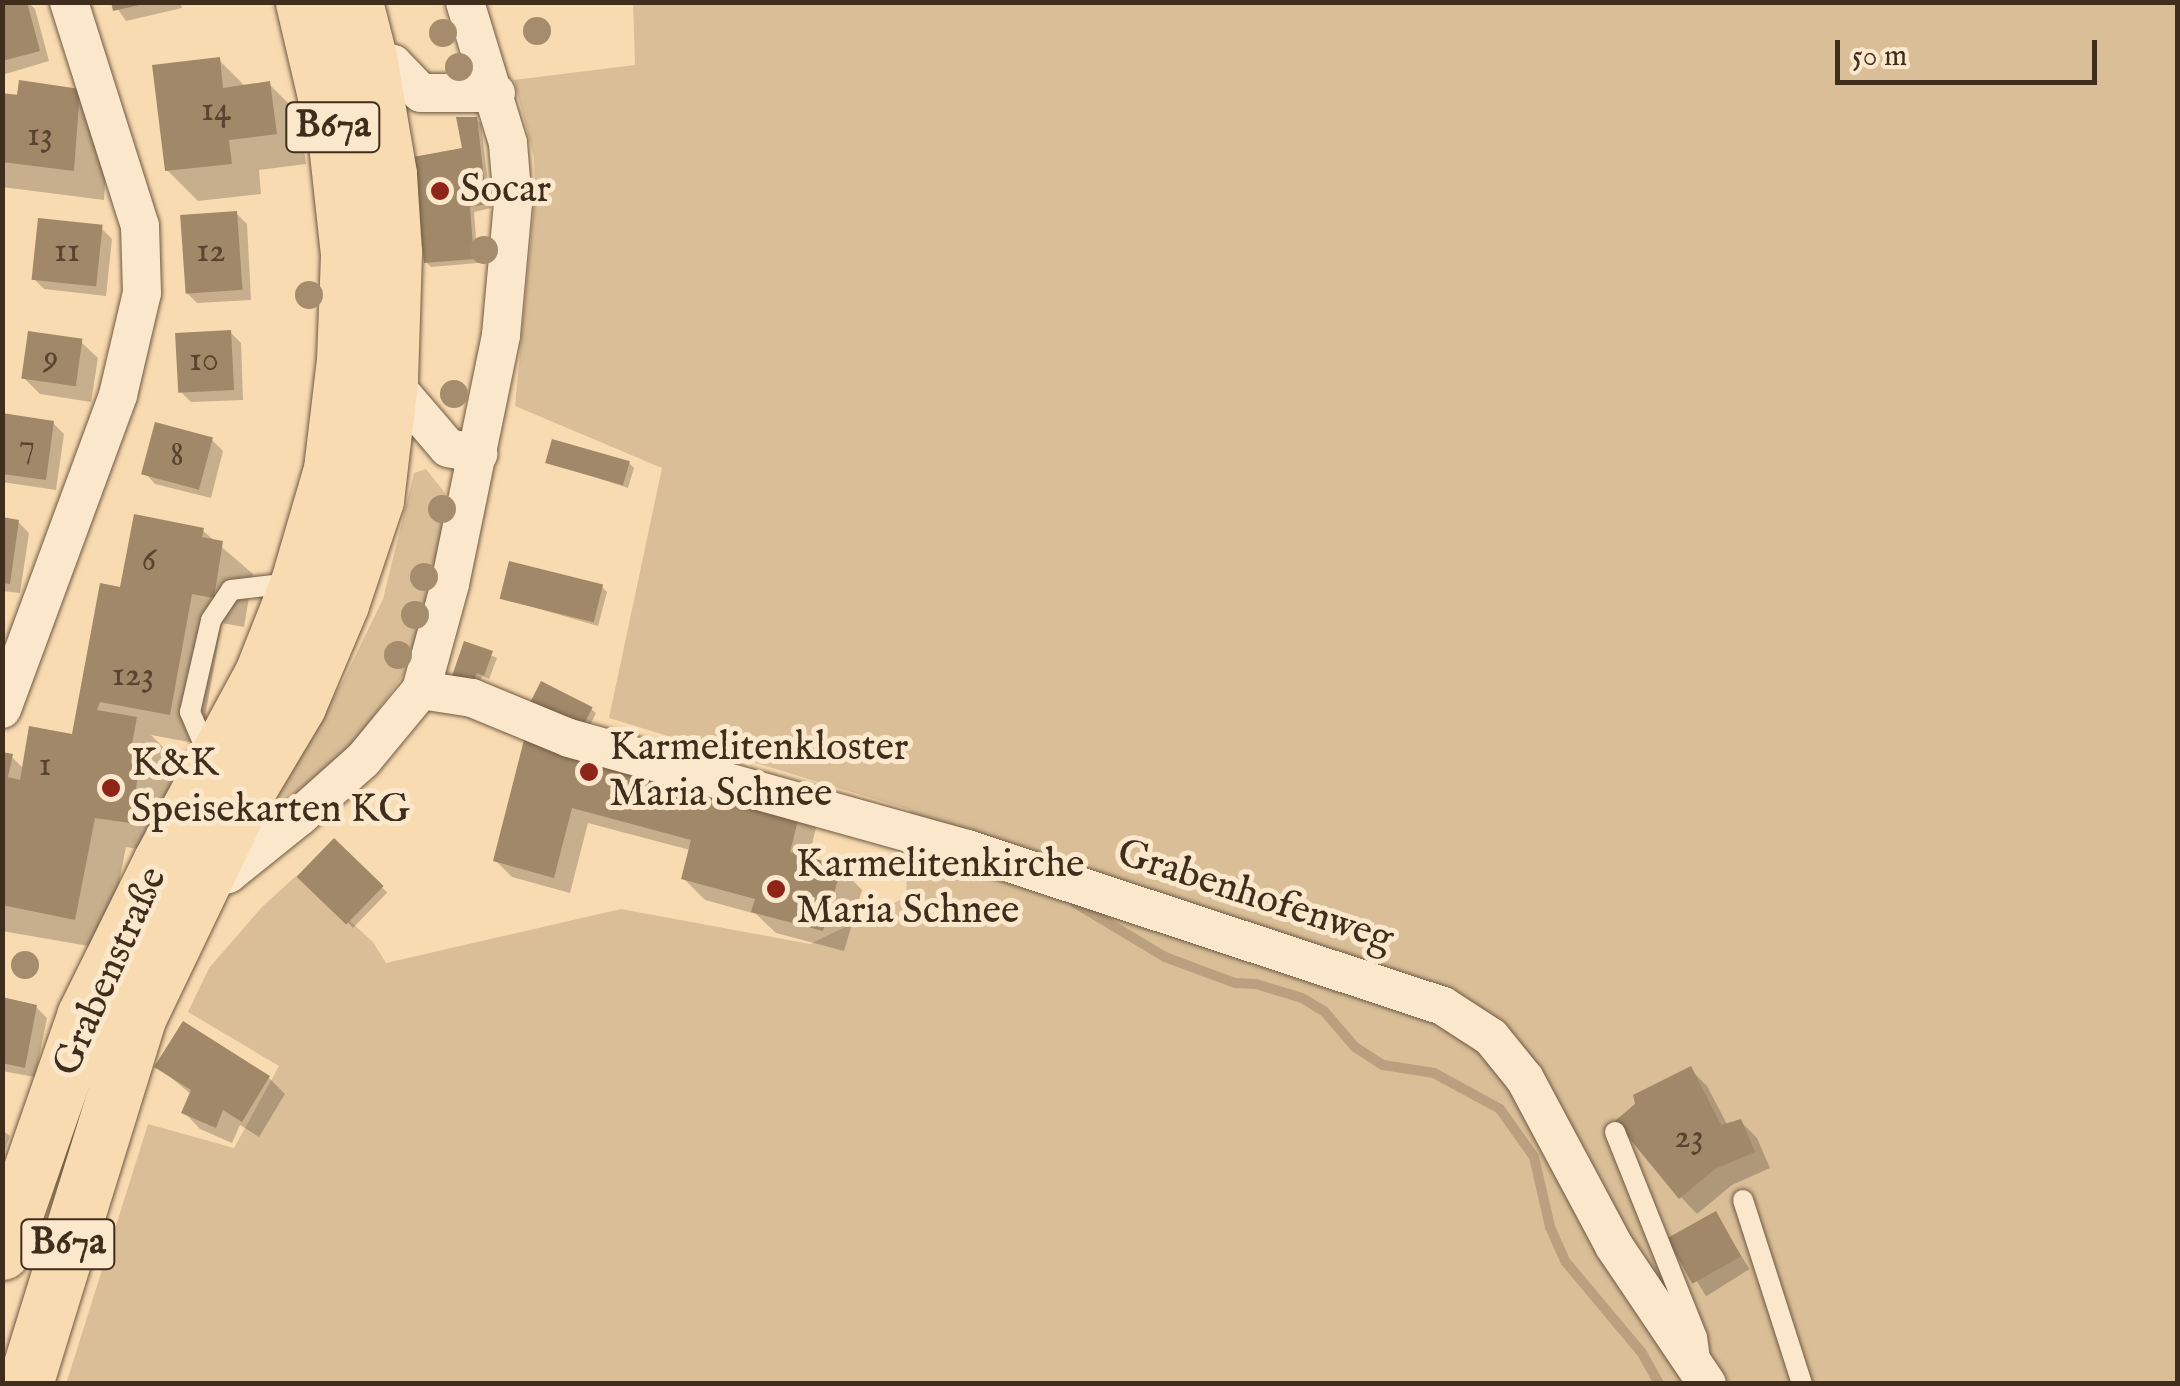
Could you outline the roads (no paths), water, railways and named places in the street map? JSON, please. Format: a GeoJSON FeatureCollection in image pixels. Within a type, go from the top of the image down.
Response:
{"type":"FeatureCollection","features":[{"type":"Feature","properties":{"kind":"main road","name":"Grabenstraße"},"geometry":{"type":"LineString","coordinates":[[25,1384],[139,1016],[244,795],[298,706],[340,604],[376,500],[367,370],[348,254],[336,143],[303,2]]}},
{"type":"Feature","properties":{"kind":"main road","name":"Grabenstraße"},"geometry":{"type":"LineString","coordinates":[[2,1252],[84,1016],[262,674],[298,582],[367,370],[394,252],[389,174],[370,57],[355,2]]}},
{"type":"Feature","properties":{"kind":"street"},"geometry":{"type":"LineString","coordinates":[[3,709],[118,395],[142,293],[140,226],[70,2]]}},
{"type":"Feature","properties":{"kind":"street","name":"Grabenstraße"},"geometry":{"type":"LineString","coordinates":[[203,883],[228,874],[362,760],[420,690],[450,584],[501,334],[513,203],[508,143],[496,93],[465,2]]}},
{"type":"Feature","properties":{"kind":"street"},"geometry":{"type":"LineString","coordinates":[[370,57],[393,64],[421,93],[496,93]]}},
{"type":"Feature","properties":{"kind":"street"},"geometry":{"type":"LineString","coordinates":[[367,370],[448,448],[478,454]]}},
{"type":"Feature","properties":{"kind":"street","name":"Grabenhofenweg"},"geometry":{"type":"LineString","coordinates":[[420,690],[472,698],[569,738],[967,848],[1443,1006],[1491,1038],[1525,1080],[1614,1246],[1704,1380]]}},
{"type":"Feature","properties":{"kind":"lane"},"geometry":{"type":"LineString","coordinates":[[1615,1132],[1697,1337],[1704,1380]]}},
{"type":"Feature","properties":{"kind":"lane"},"geometry":{"type":"LineString","coordinates":[[1744,1200],[1802,1384]]}},
{"type":"Feature","properties":{"kind":"waterway"},"geometry":{"type":"LineString","coordinates":[[1075,903],[1165,957],[1235,983],[1256,984],[1302,998],[1324,1011],[1355,1047],[1383,1065],[1434,1073],[1500,1109],[1534,1157],[1550,1227],[1565,1261],[1642,1353],[1659,1384]]}},
{"type":"Feature","properties":{"kind":"place","name":"Socar"},"geometry":{"type":"Point","coordinates":[440,191]}},
{"type":"Feature","properties":{"kind":"place","name":"Karmelitenkloster Maria Schnee"},"geometry":{"type":"Point","coordinates":[589,772]}},
{"type":"Feature","properties":{"kind":"place","name":"K&K Speisekarten KG"},"geometry":{"type":"Point","coordinates":[111,788]}},
{"type":"Feature","properties":{"kind":"place","name":"Karmelitenkirche Maria Schnee"},"geometry":{"type":"Point","coordinates":[776,889]}}]}
